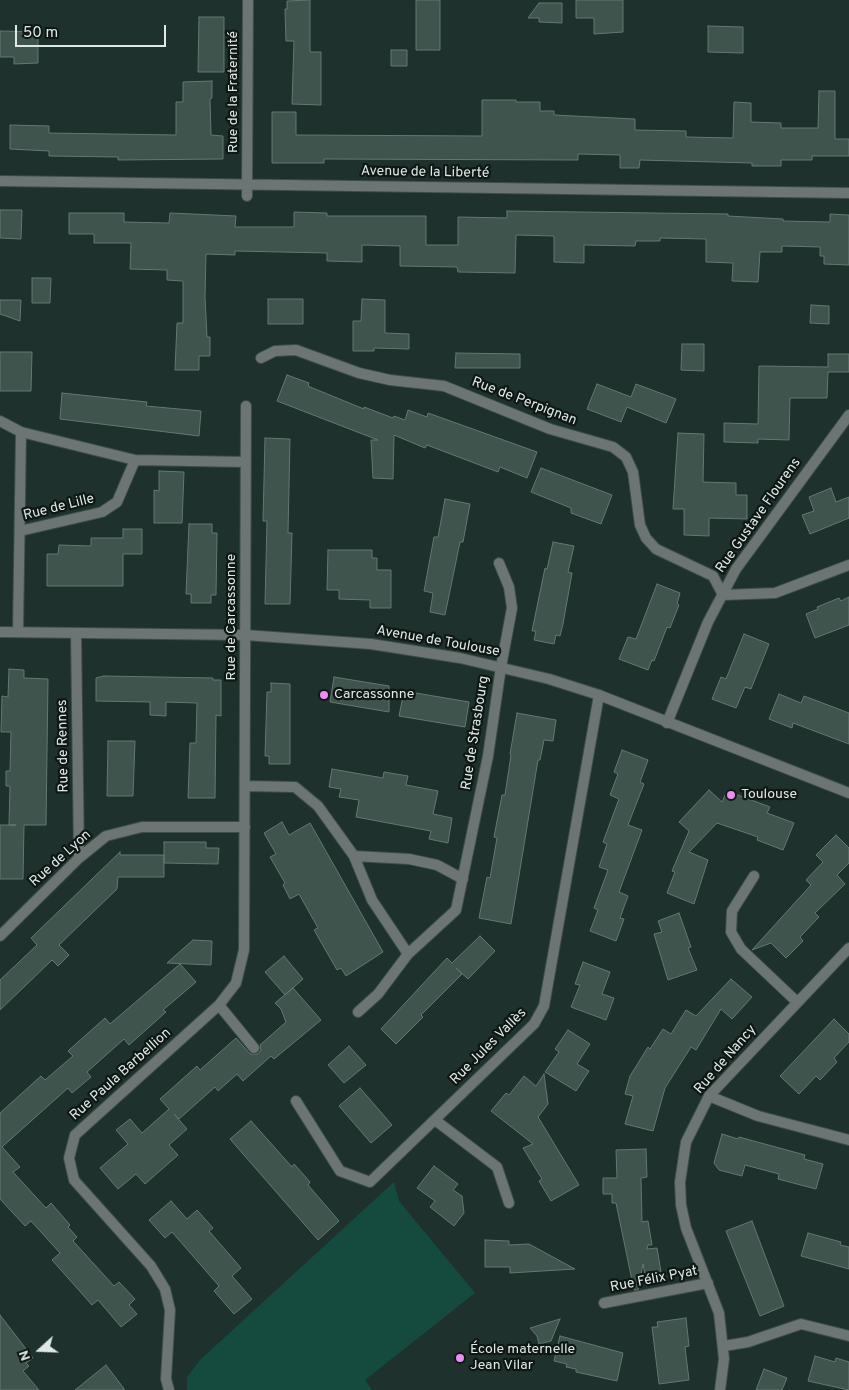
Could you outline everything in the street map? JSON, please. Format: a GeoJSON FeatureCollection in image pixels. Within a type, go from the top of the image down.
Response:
{"type":"FeatureCollection","features":[{"type":"Feature","properties":{"kind":"street","name":"Rue de la Fraternité"},"geometry":{"type":"LineString","coordinates":[[247,184],[248,0]]}},
{"type":"Feature","properties":{"kind":"street","name":"Avenue de la Liberté"},"geometry":{"type":"LineString","coordinates":[[0,181],[849,192]]}},
{"type":"Feature","properties":{"kind":"street"},"geometry":{"type":"LineString","coordinates":[[247,184],[247,196]]}},
{"type":"Feature","properties":{"kind":"street","name":"Rue de Perpignan"},"geometry":{"type":"LineString","coordinates":[[262,358],[275,351],[296,350],[359,373],[390,380],[444,386],[550,429],[613,447],[626,457],[633,472],[640,525],[646,538],[656,549],[713,576],[723,594]]}},
{"type":"Feature","properties":{"kind":"street","name":"Rue de Carcassonne"},"geometry":{"type":"LineString","coordinates":[[245,827],[246,406]]}},
{"type":"Feature","properties":{"kind":"street","name":"Rue Gustave Flourens"},"geometry":{"type":"LineString","coordinates":[[667,723],[708,622],[736,568],[849,415]]}},
{"type":"Feature","properties":{"kind":"street"},"geometry":{"type":"LineString","coordinates":[[0,421],[21,432],[135,460],[246,462]]}},
{"type":"Feature","properties":{"kind":"street","name":"Rue de Lille"},"geometry":{"type":"LineString","coordinates":[[18,632],[21,432]]}},
{"type":"Feature","properties":{"kind":"street","name":"Rue de Lille"},"geometry":{"type":"LineString","coordinates":[[20,531],[102,512],[117,502],[135,460]]}},
{"type":"Feature","properties":{"kind":"street","name":"Rue de Strasbourg"},"geometry":{"type":"LineString","coordinates":[[358,1012],[378,994],[408,954],[456,910],[488,756],[500,667],[512,608],[509,587],[500,563]]}},
{"type":"Feature","properties":{"kind":"street"},"geometry":{"type":"LineString","coordinates":[[723,594],[775,593],[849,565]]}},
{"type":"Feature","properties":{"kind":"street","name":"Avenue de Toulouse"},"geometry":{"type":"LineString","coordinates":[[0,632],[245,635],[371,644],[500,667],[549,678],[599,695],[849,793]]}},
{"type":"Feature","properties":{"kind":"street","name":"Rue de Rennes"},"geometry":{"type":"LineString","coordinates":[[76,633],[79,858]]}},
{"type":"Feature","properties":{"kind":"street","name":"Rue Jules Vallès"},"geometry":{"type":"LineString","coordinates":[[296,1101],[340,1171],[370,1182],[534,1024],[544,1006],[599,695]]}},
{"type":"Feature","properties":{"kind":"street"},"geometry":{"type":"LineString","coordinates":[[245,786],[295,787],[318,806],[354,856],[372,900],[408,954]]}},
{"type":"Feature","properties":{"kind":"street","name":"Rue de Lyon"},"geometry":{"type":"LineString","coordinates":[[0,936],[79,858],[106,836],[142,827],[245,827]]}},
{"type":"Feature","properties":{"kind":"street","name":"Rue Paula Barbellion"},"geometry":{"type":"LineString","coordinates":[[170,1390],[166,1379],[170,1310],[165,1290],[151,1266],[74,1180],[68,1158],[76,1135],[219,1005],[236,983],[244,950],[245,827]]}},
{"type":"Feature","properties":{"kind":"street"},"geometry":{"type":"LineString","coordinates":[[354,856],[409,859],[436,865],[463,879]]}},
{"type":"Feature","properties":{"kind":"street"},"geometry":{"type":"LineString","coordinates":[[754,876],[732,912],[731,932],[741,949],[797,1002]]}},
{"type":"Feature","properties":{"kind":"street","name":"Rue de Nancy"},"geometry":{"type":"LineString","coordinates":[[720,1390],[724,1346],[719,1314],[686,1228],[681,1205],[680,1182],[686,1142],[709,1096],[849,948]]}},
{"type":"Feature","properties":{"kind":"street"},"geometry":{"type":"LineString","coordinates":[[219,1005],[254,1048]]}},
{"type":"Feature","properties":{"kind":"street"},"geometry":{"type":"LineString","coordinates":[[709,1096],[758,1116],[849,1140]]}},
{"type":"Feature","properties":{"kind":"street"},"geometry":{"type":"LineString","coordinates":[[435,1120],[497,1167],[509,1203]]}},
{"type":"Feature","properties":{"kind":"street","name":"Rue Félix Pyat"},"geometry":{"type":"LineString","coordinates":[[604,1303],[708,1283]]}},
{"type":"Feature","properties":{"kind":"street"},"geometry":{"type":"LineString","coordinates":[[724,1346],[748,1342],[801,1324],[849,1336]]}},
{"type":"Feature","properties":{"kind":"green space"},"geometry":{"type":"Polygon","coordinates":[[[394,1182],[399,1201],[475,1293],[365,1380],[372,1390],[187,1390],[187,1377],[201,1359],[394,1182]]]}},
{"type":"Feature","properties":{"kind":"building"},"geometry":{"type":"Polygon","coordinates":[[[310,0],[310,52],[321,52],[321,105],[292,104],[294,41],[286,41],[285,9],[287,9],[287,1],[310,0]]]}},
{"type":"Feature","properties":{"kind":"building"},"geometry":{"type":"Polygon","coordinates":[[[416,0],[440,0],[440,50],[416,50],[416,0]]]}},
{"type":"Feature","properties":{"kind":"building"},"geometry":{"type":"Polygon","coordinates":[[[576,0],[623,0],[623,32],[594,34],[594,18],[576,18],[576,0]]]}},
{"type":"Feature","properties":{"kind":"building"},"geometry":{"type":"Polygon","coordinates":[[[539,3],[562,3],[562,23],[539,22],[539,18],[528,18],[539,3]]]}},
{"type":"Feature","properties":{"kind":"building"},"geometry":{"type":"Polygon","coordinates":[[[199,17],[224,17],[224,72],[198,72],[199,17]]]}},
{"type":"Feature","properties":{"kind":"building"},"geometry":{"type":"Polygon","coordinates":[[[708,26],[743,27],[743,53],[708,52],[708,26]]]}},
{"type":"Feature","properties":{"kind":"building"},"geometry":{"type":"Polygon","coordinates":[[[0,31],[38,32],[38,63],[14,64],[14,57],[0,57],[0,31]]]}},
{"type":"Feature","properties":{"kind":"building"},"geometry":{"type":"Polygon","coordinates":[[[391,50],[407,50],[407,66],[391,66],[391,50]]]}},
{"type":"Feature","properties":{"kind":"building"},"geometry":{"type":"Polygon","coordinates":[[[212,81],[212,98],[210,99],[211,135],[223,136],[223,159],[118,160],[118,157],[49,156],[49,151],[10,149],[10,125],[49,126],[49,133],[176,135],[176,102],[183,102],[183,82],[212,81]]]}},
{"type":"Feature","properties":{"kind":"building"},"geometry":{"type":"Polygon","coordinates":[[[819,91],[835,91],[835,139],[849,139],[849,156],[812,156],[812,160],[781,160],[781,166],[752,166],[752,163],[640,160],[639,168],[620,168],[620,155],[578,154],[578,160],[324,159],[324,163],[272,163],[272,112],[296,112],[296,135],[482,136],[482,100],[516,100],[516,102],[540,102],[540,111],[554,111],[554,115],[635,119],[635,130],[686,131],[686,137],[733,138],[734,102],[751,103],[751,122],[781,123],[781,128],[818,128],[819,91]]]}},
{"type":"Feature","properties":{"kind":"building"},"geometry":{"type":"Polygon","coordinates":[[[0,210],[22,210],[21,239],[0,238],[0,210]]]}},
{"type":"Feature","properties":{"kind":"building"},"geometry":{"type":"Polygon","coordinates":[[[507,211],[728,214],[728,216],[783,219],[783,221],[830,222],[830,214],[849,215],[849,265],[824,264],[824,256],[820,256],[820,247],[782,246],[782,252],[760,252],[758,282],[732,281],[733,263],[706,262],[706,239],[660,238],[660,241],[636,241],[635,246],[584,245],[584,263],[554,262],[554,236],[516,235],[515,273],[458,272],[457,267],[400,266],[400,246],[362,245],[362,262],[327,261],[327,253],[235,251],[235,255],[206,254],[205,297],[207,337],[210,337],[210,356],[199,356],[199,370],[175,370],[177,323],[183,323],[183,281],[167,280],[167,270],[130,269],[131,243],[94,243],[94,234],[69,234],[69,213],[124,213],[124,222],[169,223],[170,213],[236,216],[235,227],[294,227],[294,212],[327,213],[327,216],[426,216],[426,245],[458,245],[458,217],[507,218],[507,211]]]}},
{"type":"Feature","properties":{"kind":"building"},"geometry":{"type":"Polygon","coordinates":[[[32,278],[51,278],[50,303],[32,303],[32,278]]]}},
{"type":"Feature","properties":{"kind":"building"},"geometry":{"type":"Polygon","coordinates":[[[268,299],[303,299],[303,324],[268,324],[268,299]]]}},
{"type":"Feature","properties":{"kind":"building"},"geometry":{"type":"Polygon","coordinates":[[[362,299],[385,300],[385,333],[409,334],[409,349],[374,348],[374,351],[353,351],[353,321],[361,321],[362,299]]]}},
{"type":"Feature","properties":{"kind":"building"},"geometry":{"type":"Polygon","coordinates":[[[0,300],[21,300],[20,321],[0,314],[0,300]]]}},
{"type":"Feature","properties":{"kind":"building"},"geometry":{"type":"Polygon","coordinates":[[[811,305],[829,306],[829,324],[810,323],[811,305]]]}},
{"type":"Feature","properties":{"kind":"building"},"geometry":{"type":"Polygon","coordinates":[[[682,344],[704,344],[704,371],[681,370],[682,344]]]}},
{"type":"Feature","properties":{"kind":"building"},"geometry":{"type":"Polygon","coordinates":[[[0,352],[32,352],[31,391],[0,391],[0,352]]]}},
{"type":"Feature","properties":{"kind":"building"},"geometry":{"type":"Polygon","coordinates":[[[456,353],[520,354],[520,368],[455,368],[456,353]]]}},
{"type":"Feature","properties":{"kind":"building"},"geometry":{"type":"Polygon","coordinates":[[[828,354],[849,354],[849,372],[828,372],[827,398],[790,398],[789,440],[758,439],[758,443],[724,442],[724,423],[758,424],[759,366],[828,367],[828,354]]]}},
{"type":"Feature","properties":{"kind":"building"},"geometry":{"type":"Polygon","coordinates":[[[287,375],[309,383],[308,386],[364,409],[364,407],[393,418],[394,416],[405,420],[408,410],[427,417],[428,413],[537,452],[527,478],[500,467],[498,472],[427,445],[425,448],[394,435],[393,479],[373,478],[371,440],[378,440],[277,401],[287,375]]]}},
{"type":"Feature","properties":{"kind":"building"},"geometry":{"type":"Polygon","coordinates":[[[597,384],[631,397],[636,384],[676,399],[666,423],[627,407],[621,422],[587,409],[597,384]]]}},
{"type":"Feature","properties":{"kind":"building"},"geometry":{"type":"Polygon","coordinates":[[[62,393],[147,402],[146,406],[201,411],[199,436],[60,419],[62,393]]]}},
{"type":"Feature","properties":{"kind":"building"},"geometry":{"type":"Polygon","coordinates":[[[678,433],[704,434],[703,482],[736,483],[736,495],[747,495],[747,519],[709,518],[709,536],[684,535],[684,509],[673,509],[678,433]]]}},
{"type":"Feature","properties":{"kind":"building"},"geometry":{"type":"Polygon","coordinates":[[[265,438],[290,439],[288,533],[292,533],[290,604],[265,604],[267,521],[263,521],[265,438]]]}},
{"type":"Feature","properties":{"kind":"building"},"geometry":{"type":"Polygon","coordinates":[[[541,468],[612,495],[601,524],[571,513],[571,508],[531,492],[541,468]]]}},
{"type":"Feature","properties":{"kind":"building"},"geometry":{"type":"Polygon","coordinates":[[[159,471],[184,472],[182,523],[154,523],[154,490],[159,491],[159,471]]]}},
{"type":"Feature","properties":{"kind":"building"},"geometry":{"type":"Polygon","coordinates":[[[831,488],[836,502],[849,497],[849,518],[810,534],[802,515],[814,511],[809,497],[831,488]]]}},
{"type":"Feature","properties":{"kind":"building"},"geometry":{"type":"Polygon","coordinates":[[[445,499],[470,504],[463,542],[460,542],[445,615],[430,612],[433,593],[424,591],[434,537],[438,537],[445,499]]]}},
{"type":"Feature","properties":{"kind":"building"},"geometry":{"type":"Polygon","coordinates":[[[189,524],[212,524],[212,533],[217,533],[216,595],[211,595],[211,603],[191,603],[191,594],[186,594],[189,524]]]}},
{"type":"Feature","properties":{"kind":"building"},"geometry":{"type":"Polygon","coordinates":[[[123,529],[142,529],[142,554],[123,554],[123,586],[47,586],[47,554],[58,554],[59,545],[91,546],[91,538],[123,538],[123,529]]]}},
{"type":"Feature","properties":{"kind":"building"},"geometry":{"type":"Polygon","coordinates":[[[553,542],[574,546],[568,572],[572,573],[563,624],[560,636],[556,635],[554,644],[534,640],[536,631],[532,631],[545,568],[547,569],[553,542]]]}},
{"type":"Feature","properties":{"kind":"building"},"geometry":{"type":"Polygon","coordinates":[[[328,550],[372,550],[372,558],[377,558],[377,570],[391,570],[391,608],[370,608],[370,600],[339,599],[339,590],[327,590],[328,550]]]}},
{"type":"Feature","properties":{"kind":"building"},"geometry":{"type":"Polygon","coordinates":[[[657,584],[680,593],[677,604],[679,605],[670,628],[667,627],[654,661],[652,660],[648,670],[619,659],[628,637],[636,639],[657,584]]]}},
{"type":"Feature","properties":{"kind":"building"},"geometry":{"type":"Polygon","coordinates":[[[849,597],[849,625],[815,638],[806,614],[839,598],[841,601],[849,597]]]}},
{"type":"Feature","properties":{"kind":"building"},"geometry":{"type":"Polygon","coordinates":[[[744,634],[769,644],[751,689],[745,687],[736,708],[712,699],[721,677],[726,679],[744,634]]]}},
{"type":"Feature","properties":{"kind":"building"},"geometry":{"type":"Polygon","coordinates":[[[9,669],[24,670],[24,678],[48,679],[46,825],[24,825],[23,879],[0,879],[0,825],[9,825],[10,786],[6,786],[6,771],[10,771],[11,732],[1,732],[2,696],[8,697],[9,669]]]}},
{"type":"Feature","properties":{"kind":"building"},"geometry":{"type":"Polygon","coordinates":[[[104,676],[213,678],[213,680],[221,680],[221,716],[216,715],[215,798],[188,798],[190,743],[196,743],[197,703],[166,702],[166,716],[150,715],[150,702],[96,701],[96,678],[104,676]]]}},
{"type":"Feature","properties":{"kind":"building"},"geometry":{"type":"Polygon","coordinates":[[[334,677],[389,686],[389,712],[330,702],[334,677]]]}},
{"type":"Feature","properties":{"kind":"building"},"geometry":{"type":"Polygon","coordinates":[[[271,683],[290,684],[290,764],[269,764],[269,756],[265,756],[267,692],[271,692],[271,683]]]}},
{"type":"Feature","properties":{"kind":"building"},"geometry":{"type":"Polygon","coordinates":[[[404,691],[469,702],[465,727],[399,716],[404,691]]]}},
{"type":"Feature","properties":{"kind":"building"},"geometry":{"type":"Polygon","coordinates":[[[779,694],[801,703],[804,696],[849,713],[849,744],[793,723],[792,728],[769,719],[779,694]]]}},
{"type":"Feature","properties":{"kind":"building"},"geometry":{"type":"Polygon","coordinates":[[[517,713],[556,720],[553,741],[544,740],[540,760],[538,760],[511,924],[479,918],[487,877],[490,878],[497,838],[494,837],[502,795],[505,795],[517,713]]]}},
{"type":"Feature","properties":{"kind":"building"},"geometry":{"type":"Polygon","coordinates":[[[108,741],[135,741],[133,796],[107,796],[108,741]]]}},
{"type":"Feature","properties":{"kind":"building"},"geometry":{"type":"Polygon","coordinates":[[[622,750],[648,760],[640,782],[644,784],[628,825],[642,830],[619,892],[628,896],[620,918],[624,919],[616,941],[590,931],[598,910],[594,908],[608,870],[599,867],[607,844],[603,842],[619,799],[610,795],[618,774],[614,772],[622,750]]]}},
{"type":"Feature","properties":{"kind":"building"},"geometry":{"type":"Polygon","coordinates":[[[332,769],[383,778],[384,772],[408,776],[406,785],[438,791],[433,814],[452,818],[448,843],[429,839],[431,831],[356,817],[359,800],[339,797],[341,789],[329,787],[332,769]]]}},
{"type":"Feature","properties":{"kind":"building"},"geometry":{"type":"Polygon","coordinates":[[[709,790],[722,802],[727,791],[770,807],[767,813],[794,823],[783,850],[757,840],[758,837],[717,823],[689,852],[708,860],[694,904],[667,893],[675,872],[672,871],[689,831],[679,822],[709,790]]]}},
{"type":"Feature","properties":{"kind":"building"},"geometry":{"type":"Polygon","coordinates":[[[282,822],[289,835],[310,823],[383,952],[346,976],[341,968],[337,970],[314,930],[318,928],[299,894],[290,899],[283,885],[285,883],[270,857],[276,854],[264,833],[282,822]]]}},
{"type":"Feature","properties":{"kind":"building"},"geometry":{"type":"Polygon","coordinates":[[[836,835],[849,848],[849,863],[837,875],[845,884],[815,913],[819,917],[800,937],[803,941],[786,958],[771,943],[752,950],[811,885],[806,880],[823,862],[816,855],[836,835]]]}},
{"type":"Feature","properties":{"kind":"building"},"geometry":{"type":"Polygon","coordinates":[[[164,842],[206,842],[206,848],[219,848],[218,864],[164,863],[164,842]]]}},
{"type":"Feature","properties":{"kind":"building"},"geometry":{"type":"Polygon","coordinates":[[[120,852],[120,855],[164,855],[164,877],[118,877],[117,889],[59,945],[69,955],[58,966],[52,960],[0,1010],[0,980],[37,945],[31,938],[120,852]]]}},
{"type":"Feature","properties":{"kind":"building"},"geometry":{"type":"Polygon","coordinates":[[[679,913],[691,947],[688,948],[697,970],[668,980],[654,934],[662,932],[658,921],[679,913]]]}},
{"type":"Feature","properties":{"kind":"building"},"geometry":{"type":"Polygon","coordinates":[[[480,936],[495,951],[468,979],[456,968],[462,974],[421,1015],[423,1017],[396,1044],[381,1029],[447,958],[452,963],[480,936]]]}},
{"type":"Feature","properties":{"kind":"building"},"geometry":{"type":"Polygon","coordinates":[[[193,940],[212,941],[211,965],[167,963],[193,940]]]}},
{"type":"Feature","properties":{"kind":"building"},"geometry":{"type":"Polygon","coordinates":[[[284,956],[303,979],[285,995],[265,972],[284,956]]]}},
{"type":"Feature","properties":{"kind":"building"},"geometry":{"type":"Polygon","coordinates":[[[583,962],[610,972],[602,994],[614,998],[606,1020],[571,1007],[580,985],[575,984],[583,962]]]}},
{"type":"Feature","properties":{"kind":"building"},"geometry":{"type":"Polygon","coordinates":[[[180,964],[196,982],[163,1010],[166,1012],[129,1045],[124,1039],[87,1072],[91,1077],[72,1093],[68,1088],[2,1147],[20,1167],[13,1172],[46,1208],[51,1203],[70,1225],[68,1227],[77,1237],[73,1241],[114,1286],[119,1282],[135,1299],[129,1305],[137,1314],[121,1327],[98,1300],[92,1305],[52,1260],[60,1253],[31,1221],[25,1226],[0,1199],[0,1113],[41,1076],[45,1080],[73,1056],[68,1051],[105,1018],[110,1024],[180,964]]]}},
{"type":"Feature","properties":{"kind":"building"},"geometry":{"type":"Polygon","coordinates":[[[731,979],[752,997],[732,1019],[721,1009],[696,1050],[691,1047],[665,1088],[653,1131],[625,1124],[633,1096],[625,1094],[630,1076],[648,1047],[650,1049],[663,1029],[671,1034],[686,1010],[696,1016],[731,979]]]}},
{"type":"Feature","properties":{"kind":"building"},"geometry":{"type":"Polygon","coordinates":[[[293,988],[321,1020],[274,1059],[271,1056],[243,1081],[237,1074],[218,1091],[215,1087],[179,1119],[174,1114],[187,1129],[169,1145],[178,1155],[145,1184],[136,1174],[118,1189],[100,1168],[128,1144],[116,1130],[130,1119],[142,1133],[169,1109],[160,1099],[197,1066],[200,1070],[236,1038],[250,1054],[258,1054],[261,1050],[260,1045],[286,1022],[281,1009],[275,1003],[293,988]]]}},
{"type":"Feature","properties":{"kind":"building"},"geometry":{"type":"Polygon","coordinates":[[[834,1019],[849,1034],[849,1042],[834,1058],[837,1062],[820,1080],[816,1076],[799,1094],[780,1076],[834,1019]]]}},
{"type":"Feature","properties":{"kind":"building"},"geometry":{"type":"Polygon","coordinates":[[[568,1030],[590,1044],[577,1064],[589,1071],[576,1091],[545,1072],[559,1052],[555,1049],[568,1030]]]}},
{"type":"Feature","properties":{"kind":"building"},"geometry":{"type":"Polygon","coordinates":[[[349,1046],[366,1065],[344,1083],[328,1065],[349,1046]]]}},
{"type":"Feature","properties":{"kind":"building"},"geometry":{"type":"Polygon","coordinates":[[[544,1074],[548,1104],[538,1117],[579,1185],[551,1201],[539,1181],[542,1179],[523,1148],[533,1144],[491,1111],[506,1093],[509,1095],[524,1076],[536,1086],[544,1074]]]}},
{"type":"Feature","properties":{"kind":"building"},"geometry":{"type":"Polygon","coordinates":[[[360,1088],[392,1125],[371,1143],[339,1106],[360,1088]]]}},
{"type":"Feature","properties":{"kind":"building"},"geometry":{"type":"Polygon","coordinates":[[[251,1121],[292,1167],[294,1164],[303,1174],[310,1182],[308,1185],[339,1221],[318,1240],[230,1139],[251,1121]]]}},
{"type":"Feature","properties":{"kind":"building"},"geometry":{"type":"Polygon","coordinates":[[[722,1134],[805,1155],[804,1159],[823,1164],[816,1189],[778,1179],[779,1174],[745,1165],[742,1176],[719,1170],[714,1163],[722,1134]]]}},
{"type":"Feature","properties":{"kind":"building"},"geometry":{"type":"Polygon","coordinates":[[[646,1149],[647,1177],[641,1178],[642,1222],[648,1221],[652,1245],[648,1245],[647,1249],[657,1248],[661,1272],[645,1275],[643,1264],[638,1290],[634,1290],[616,1203],[612,1203],[612,1194],[603,1194],[603,1178],[617,1178],[616,1150],[646,1149]]]}},
{"type":"Feature","properties":{"kind":"building"},"geometry":{"type":"Polygon","coordinates":[[[434,1166],[458,1184],[453,1190],[462,1196],[464,1213],[454,1226],[430,1207],[435,1201],[417,1188],[434,1166]]]}},
{"type":"Feature","properties":{"kind":"building"},"geometry":{"type":"Polygon","coordinates":[[[171,1201],[187,1219],[197,1210],[213,1228],[209,1231],[241,1268],[232,1276],[252,1299],[234,1314],[214,1291],[219,1286],[172,1232],[165,1238],[149,1220],[171,1201]]]}},
{"type":"Feature","properties":{"kind":"building"},"geometry":{"type":"Polygon","coordinates":[[[752,1221],[784,1306],[760,1316],[726,1231],[752,1221]]]}},
{"type":"Feature","properties":{"kind":"building"},"geometry":{"type":"Polygon","coordinates":[[[808,1233],[841,1242],[840,1245],[849,1247],[849,1269],[801,1256],[808,1233]]]}},
{"type":"Feature","properties":{"kind":"building"},"geometry":{"type":"Polygon","coordinates":[[[485,1240],[509,1241],[509,1245],[529,1244],[575,1269],[510,1273],[510,1267],[485,1267],[485,1240]]]}},
{"type":"Feature","properties":{"kind":"building"},"geometry":{"type":"Polygon","coordinates":[[[0,1315],[33,1358],[26,1363],[29,1366],[23,1371],[39,1390],[0,1390],[0,1315]]]}},
{"type":"Feature","properties":{"kind":"building"},"geometry":{"type":"Polygon","coordinates":[[[686,1318],[689,1346],[685,1347],[689,1380],[659,1384],[652,1327],[658,1327],[657,1322],[686,1318]]]}},
{"type":"Feature","properties":{"kind":"building"},"geometry":{"type":"Polygon","coordinates":[[[560,1319],[551,1341],[539,1344],[537,1336],[530,1328],[560,1319]]]}},
{"type":"Feature","properties":{"kind":"building"},"geometry":{"type":"Polygon","coordinates":[[[560,1336],[623,1353],[617,1381],[576,1372],[576,1369],[566,1367],[567,1364],[554,1361],[560,1336]]]}},
{"type":"Feature","properties":{"kind":"building"},"geometry":{"type":"Polygon","coordinates":[[[815,1356],[835,1362],[836,1358],[849,1362],[849,1390],[808,1381],[815,1356]]]}},
{"type":"Feature","properties":{"kind":"building"},"geometry":{"type":"Polygon","coordinates":[[[106,1365],[125,1390],[75,1390],[106,1365]]]}},
{"type":"Feature","properties":{"kind":"building"},"geometry":{"type":"Polygon","coordinates":[[[764,1369],[787,1378],[782,1390],[756,1390],[764,1369]]]}},
{"type":"Feature","properties":{"kind":"place","name":"Carcassonne"},"geometry":{"type":"Point","coordinates":[324,695]}},
{"type":"Feature","properties":{"kind":"place","name":"Toulouse"},"geometry":{"type":"Point","coordinates":[731,795]}},
{"type":"Feature","properties":{"kind":"place","name":"École maternelle Jean Vilar"},"geometry":{"type":"Point","coordinates":[460,1358]}}]}
